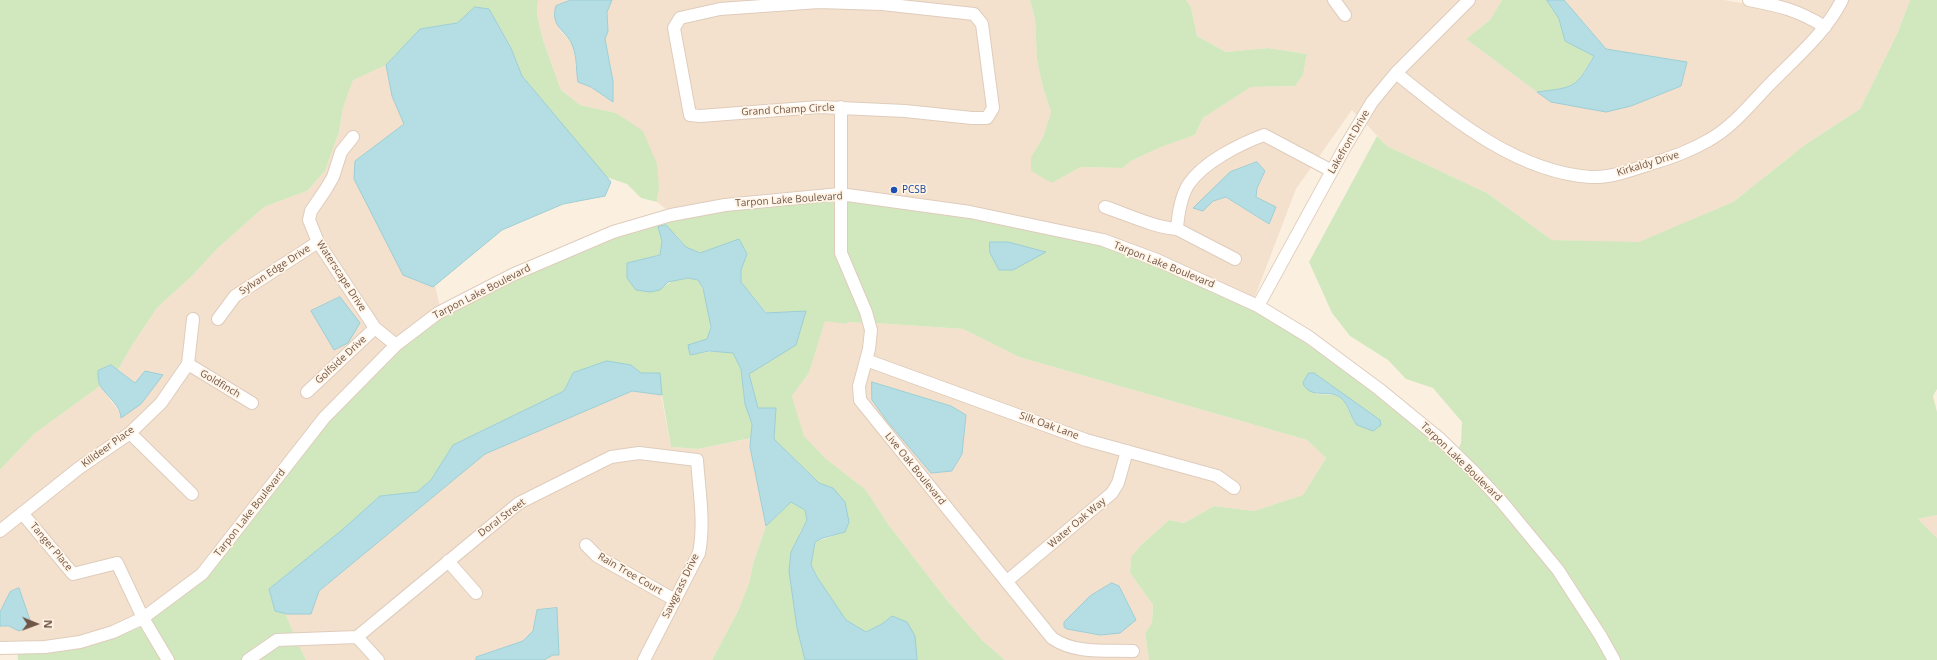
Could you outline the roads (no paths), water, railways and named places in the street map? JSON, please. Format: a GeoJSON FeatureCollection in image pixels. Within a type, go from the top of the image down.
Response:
{"type":"FeatureCollection","features":[{"type":"Feature","properties":{"kind":"street"},"geometry":{"type":"LineString","coordinates":[[1334,0],[1345,15]]}},
{"type":"Feature","properties":{"kind":"street","name":"Lakefront Drive"},"geometry":{"type":"LineString","coordinates":[[1258,306],[1358,123],[1372,102],[1396,73],[1470,0]]}},
{"type":"Feature","properties":{"kind":"street"},"geometry":{"type":"LineString","coordinates":[[1749,0],[1783,6],[1806,15],[1825,27]]}},
{"type":"Feature","properties":{"kind":"street","name":"Kirkaldy Drive"},"geometry":{"type":"LineString","coordinates":[[1396,73],[1446,113],[1509,152],[1561,172],[1592,177],[1618,174],[1680,155],[1710,139],[1748,108],[1825,27],[1842,0]]}},
{"type":"Feature","properties":{"kind":"street","name":"Grand Champ Circle"},"geometry":{"type":"LineString","coordinates":[[819,2],[882,4],[974,14],[982,24],[993,108],[987,118],[841,107],[767,110],[700,116],[690,115],[674,28],[680,18],[720,9],[819,2]]}},
{"type":"Feature","properties":{"kind":"street","name":"Live Oak Boulevard"},"geometry":{"type":"LineString","coordinates":[[841,107],[841,253],[866,312],[871,330],[871,340],[859,393],[864,407],[1052,638],[1060,644],[1072,648],[1132,651]]}},
{"type":"Feature","properties":{"kind":"street"},"geometry":{"type":"LineString","coordinates":[[1177,229],[1178,215],[1188,185],[1204,168],[1243,143],[1264,135],[1332,170]]}},
{"type":"Feature","properties":{"kind":"street","name":"Waterscape Drive"},"geometry":{"type":"LineString","coordinates":[[352,137],[341,152],[326,189],[311,210],[309,220],[318,242],[375,328],[396,345]]}},
{"type":"Feature","properties":{"kind":"street","name":"Tarpon Lake Boulevard"},"geometry":{"type":"LineString","coordinates":[[0,648],[45,647],[80,642],[113,632],[143,618],[202,574],[324,418],[396,345],[438,313],[505,278],[613,232],[671,215],[726,205],[840,194],[970,212],[1103,240],[1163,262],[1258,306],[1309,337],[1373,384],[1440,439],[1473,471],[1502,502],[1558,570],[1600,635],[1614,660]]}},
{"type":"Feature","properties":{"kind":"street"},"geometry":{"type":"LineString","coordinates":[[1105,207],[1161,228],[1177,229],[1234,259]]}},
{"type":"Feature","properties":{"kind":"street","name":"Sylvan Edge Drive"},"geometry":{"type":"LineString","coordinates":[[218,319],[236,296],[318,242]]}},
{"type":"Feature","properties":{"kind":"street","name":"Killdeer Place"},"geometry":{"type":"LineString","coordinates":[[0,531],[79,468],[130,433],[161,403],[188,364],[192,319]]}},
{"type":"Feature","properties":{"kind":"street","name":"Golfside Drive"},"geometry":{"type":"LineString","coordinates":[[307,392],[375,328]]}},
{"type":"Feature","properties":{"kind":"street","name":"Silk Oak Lane"},"geometry":{"type":"LineString","coordinates":[[866,360],[1086,440],[1217,476],[1234,488]]}},
{"type":"Feature","properties":{"kind":"street","name":"Goldfinch"},"geometry":{"type":"LineString","coordinates":[[188,364],[252,403]]}},
{"type":"Feature","properties":{"kind":"street"},"geometry":{"type":"LineString","coordinates":[[130,433],[192,494]]}},
{"type":"Feature","properties":{"kind":"street","name":"Water Oak Way"},"geometry":{"type":"LineString","coordinates":[[1007,581],[1112,494],[1118,483],[1127,451]]}},
{"type":"Feature","properties":{"kind":"street","name":"Doral Street"},"geometry":{"type":"LineString","coordinates":[[357,637],[519,503],[611,458],[639,453],[697,460]]}},
{"type":"Feature","properties":{"kind":"street","name":"Sawgrass Drive"},"geometry":{"type":"LineString","coordinates":[[644,660],[699,553],[702,540],[697,460]]}},
{"type":"Feature","properties":{"kind":"street","name":"Tanger Place"},"geometry":{"type":"LineString","coordinates":[[22,513],[73,574],[118,563],[143,618]]}},
{"type":"Feature","properties":{"kind":"street","name":"Rain Tree Court"},"geometry":{"type":"LineString","coordinates":[[586,546],[597,556],[675,600]]}},
{"type":"Feature","properties":{"kind":"street"},"geometry":{"type":"LineString","coordinates":[[448,561],[476,593]]}},
{"type":"Feature","properties":{"kind":"street"},"geometry":{"type":"LineString","coordinates":[[143,618],[168,660]]}},
{"type":"Feature","properties":{"kind":"street"},"geometry":{"type":"LineString","coordinates":[[248,660],[277,640],[357,637],[378,660]]}},
{"type":"Feature","properties":{"kind":"water"},"geometry":{"type":"Polygon","coordinates":[[[571,0],[612,0],[607,12],[608,31],[605,39],[613,81],[613,102],[591,87],[578,82],[573,47],[555,19],[556,6],[571,0]]]}},
{"type":"Feature","properties":{"kind":"water"},"geometry":{"type":"Polygon","coordinates":[[[1547,0],[1564,0],[1606,49],[1687,62],[1681,86],[1631,106],[1606,112],[1551,102],[1537,92],[1567,87],[1578,81],[1594,56],[1565,41],[1559,19],[1547,0]]]}},
{"type":"Feature","properties":{"kind":"water"},"geometry":{"type":"Polygon","coordinates":[[[475,7],[489,9],[511,48],[522,76],[611,182],[605,196],[563,204],[502,230],[433,287],[403,275],[354,179],[355,161],[404,124],[392,96],[386,65],[420,29],[457,23],[475,7]]]}},
{"type":"Feature","properties":{"kind":"water"},"geometry":{"type":"Polygon","coordinates":[[[1257,162],[1265,171],[1257,188],[1256,197],[1276,207],[1269,224],[1226,197],[1213,201],[1203,211],[1193,208],[1230,172],[1257,162]]]}},
{"type":"Feature","properties":{"kind":"water"},"geometry":{"type":"Polygon","coordinates":[[[666,225],[686,247],[700,253],[739,239],[747,254],[741,270],[741,282],[766,313],[806,311],[796,345],[749,374],[758,408],[776,408],[774,439],[819,483],[833,488],[845,502],[849,522],[845,532],[823,538],[815,542],[811,565],[817,577],[846,620],[866,632],[882,624],[892,616],[907,622],[915,636],[917,660],[805,660],[797,628],[789,571],[791,552],[807,520],[805,510],[791,502],[766,526],[750,447],[752,424],[745,404],[741,369],[733,353],[709,351],[690,355],[688,345],[707,339],[711,327],[703,288],[698,280],[688,278],[668,282],[660,290],[650,292],[636,290],[627,278],[627,263],[660,255],[662,241],[658,227],[666,225]]]}},
{"type":"Feature","properties":{"kind":"water"},"geometry":{"type":"Polygon","coordinates":[[[990,242],[1008,242],[1046,252],[1013,270],[999,270],[990,253],[990,242]]]}},
{"type":"Feature","properties":{"kind":"water"},"geometry":{"type":"Polygon","coordinates":[[[340,297],[360,323],[348,343],[334,350],[311,311],[340,297]]]}},
{"type":"Feature","properties":{"kind":"water"},"geometry":{"type":"Polygon","coordinates":[[[607,361],[631,365],[641,373],[660,373],[662,395],[632,391],[485,454],[319,591],[311,614],[287,614],[275,611],[269,589],[342,530],[380,496],[417,492],[431,480],[453,445],[564,391],[573,373],[607,361]]]}},
{"type":"Feature","properties":{"kind":"water"},"geometry":{"type":"Polygon","coordinates":[[[111,365],[135,383],[145,371],[163,375],[141,404],[121,418],[119,409],[101,387],[99,381],[98,371],[111,365]]]}},
{"type":"Feature","properties":{"kind":"water"},"geometry":{"type":"Polygon","coordinates":[[[1309,373],[1314,373],[1380,420],[1381,425],[1373,431],[1357,425],[1346,404],[1340,397],[1332,394],[1309,391],[1305,388],[1303,383],[1309,373]]]}},
{"type":"Feature","properties":{"kind":"water"},"geometry":{"type":"Polygon","coordinates":[[[872,382],[951,406],[966,415],[962,454],[952,471],[931,473],[887,421],[872,400],[872,382]]]}},
{"type":"Feature","properties":{"kind":"water"},"geometry":{"type":"Polygon","coordinates":[[[1112,583],[1119,586],[1136,620],[1120,633],[1100,635],[1067,629],[1064,627],[1064,622],[1090,596],[1112,583]]]}},
{"type":"Feature","properties":{"kind":"water"},"geometry":{"type":"Polygon","coordinates":[[[19,588],[30,620],[27,627],[19,631],[9,626],[0,626],[0,612],[10,592],[19,588]]]}},
{"type":"Feature","properties":{"kind":"water"},"geometry":{"type":"Polygon","coordinates":[[[557,608],[559,655],[553,655],[544,660],[476,660],[476,657],[523,641],[533,631],[537,610],[557,608]]]}},
{"type":"Feature","properties":{"kind":"place","name":"PCSB"},"geometry":{"type":"Point","coordinates":[894,190]}}]}
